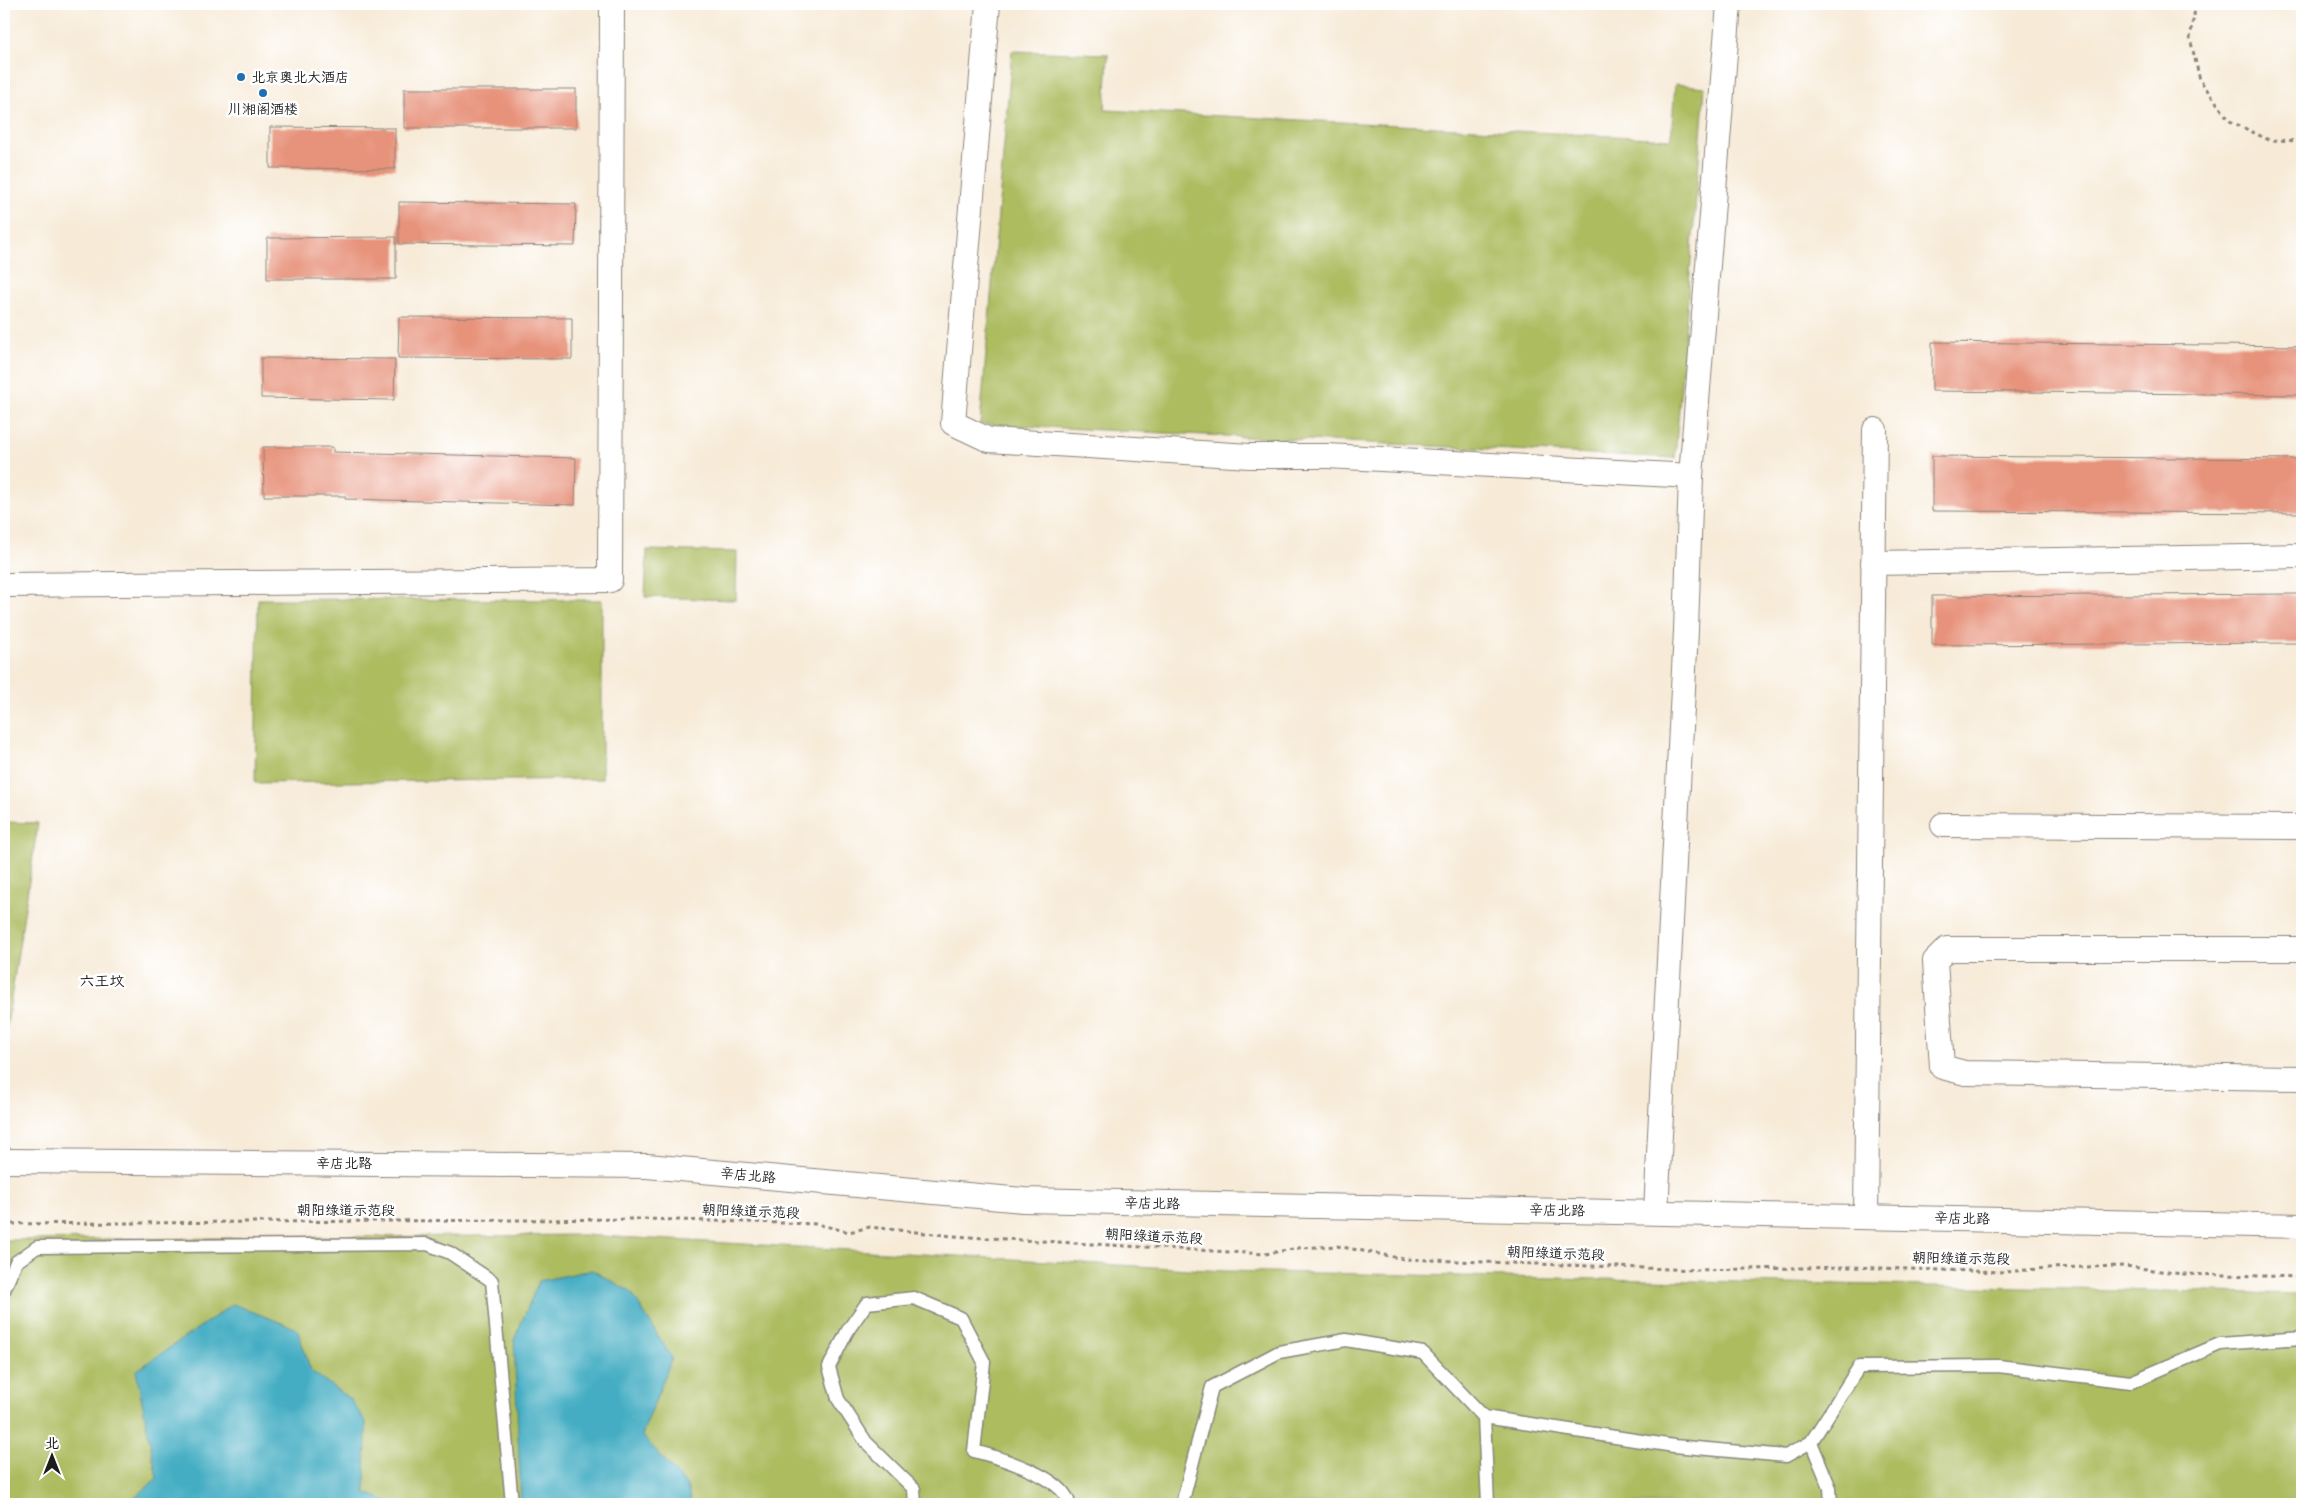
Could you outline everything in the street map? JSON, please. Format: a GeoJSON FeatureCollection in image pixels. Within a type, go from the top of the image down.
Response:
{"type":"FeatureCollection","features":[{"type":"Feature","properties":{"kind":"street"},"geometry":{"type":"LineString","coordinates":[[4,585],[610,580],[612,4]]}},
{"type":"Feature","properties":{"kind":"street"},"geometry":{"type":"LineString","coordinates":[[988,4],[953,423],[989,440],[1250,456],[1326,456],[1691,476]]}},
{"type":"Feature","properties":{"kind":"street"},"geometry":{"type":"LineString","coordinates":[[1656,1212],[1686,631],[1691,476],[1730,4]]}},
{"type":"Feature","properties":{"kind":"street"},"geometry":{"type":"LineString","coordinates":[[1866,1216],[1875,430]]}},
{"type":"Feature","properties":{"kind":"street"},"geometry":{"type":"LineString","coordinates":[[1873,563],[2302,556]]}},
{"type":"Feature","properties":{"kind":"street"},"geometry":{"type":"LineString","coordinates":[[1943,825],[2302,827]]}},
{"type":"Feature","properties":{"kind":"street"},"geometry":{"type":"LineString","coordinates":[[2302,949],[1947,949],[1935,961],[1942,1067],[1965,1073],[2302,1078]]}},
{"type":"Feature","properties":{"kind":"street","name":"辛店北路"},"geometry":{"type":"LineString","coordinates":[[4,1161],[647,1166],[1023,1200],[2302,1226]]}},
{"type":"Feature","properties":{"kind":"lane"},"geometry":{"type":"LineString","coordinates":[[4,1290],[16,1262],[37,1247],[427,1244],[450,1253],[492,1281],[512,1504]]}},
{"type":"Feature","properties":{"kind":"lane"},"geometry":{"type":"LineString","coordinates":[[916,1504],[914,1489],[866,1442],[838,1399],[829,1367],[848,1330],[867,1303],[914,1298],[960,1318],[984,1362],[974,1451],[1007,1460],[1056,1485],[1069,1504]]}},
{"type":"Feature","properties":{"kind":"lane"},"geometry":{"type":"LineString","coordinates":[[1182,1504],[1212,1387],[1279,1352],[1346,1340],[1423,1353],[1484,1417],[1674,1446],[1786,1456],[1811,1442],[1860,1367],[1998,1366],[2131,1382],[2220,1344],[2302,1338]]}},
{"type":"Feature","properties":{"kind":"lane"},"geometry":{"type":"LineString","coordinates":[[1484,1417],[1488,1504]]}},
{"type":"Feature","properties":{"kind":"lane"},"geometry":{"type":"LineString","coordinates":[[1811,1442],[1830,1488],[1831,1504]]}},
{"type":"Feature","properties":{"kind":"path"},"geometry":{"type":"LineString","coordinates":[[2196,4],[2190,38],[2200,80],[2230,121],[2269,140],[2302,141]]}},
{"type":"Feature","properties":{"kind":"path","name":"朝阳绿道示范段"},"geometry":{"type":"LineString","coordinates":[[4,1224],[643,1219],[816,1224],[849,1232],[870,1227],[953,1236],[1265,1254],[1298,1248],[1337,1246],[1404,1259],[1696,1270],[1848,1267],[2005,1272],[2047,1268],[2125,1266],[2182,1274],[2302,1277]]}},
{"type":"Feature","properties":{"kind":"green space"},"geometry":{"type":"Polygon","coordinates":[[[1012,51],[1108,54],[1105,110],[1671,139],[1675,84],[1705,87],[1675,458],[980,424],[1012,51]]]}},
{"type":"Feature","properties":{"kind":"green space"},"geometry":{"type":"Polygon","coordinates":[[[647,550],[737,552],[736,600],[645,597],[647,550]]]}},
{"type":"Feature","properties":{"kind":"green space"},"geometry":{"type":"Polygon","coordinates":[[[258,599],[602,600],[602,779],[255,783],[258,599]]]}},
{"type":"Feature","properties":{"kind":"green space"},"geometry":{"type":"Polygon","coordinates":[[[4,822],[38,823],[4,1044],[4,822]]]}},
{"type":"Feature","properties":{"kind":"green space"},"geometry":{"type":"Polygon","coordinates":[[[583,1235],[1225,1271],[2302,1294],[2302,1504],[4,1504],[4,1240],[583,1235]]]}},
{"type":"Feature","properties":{"kind":"water"},"geometry":{"type":"Polygon","coordinates":[[[592,1270],[631,1292],[672,1358],[642,1435],[687,1486],[691,1504],[521,1504],[514,1340],[539,1281],[592,1270]]]}},
{"type":"Feature","properties":{"kind":"water"},"geometry":{"type":"Polygon","coordinates":[[[233,1304],[297,1329],[311,1371],[350,1399],[366,1422],[365,1492],[392,1504],[128,1504],[157,1478],[136,1371],[233,1304]]]}},
{"type":"Feature","properties":{"kind":"building"},"geometry":{"type":"Polygon","coordinates":[[[404,89],[576,89],[576,128],[404,128],[404,89]]]}},
{"type":"Feature","properties":{"kind":"building"},"geometry":{"type":"Polygon","coordinates":[[[270,127],[395,128],[395,169],[270,168],[270,127]]]}},
{"type":"Feature","properties":{"kind":"building"},"geometry":{"type":"Polygon","coordinates":[[[399,202],[576,204],[575,246],[399,244],[399,202]]]}},
{"type":"Feature","properties":{"kind":"building"},"geometry":{"type":"Polygon","coordinates":[[[396,237],[396,279],[267,279],[267,238],[396,237]]]}},
{"type":"Feature","properties":{"kind":"building"},"geometry":{"type":"Polygon","coordinates":[[[399,317],[572,318],[572,359],[398,358],[399,317]]]}},
{"type":"Feature","properties":{"kind":"building"},"geometry":{"type":"Polygon","coordinates":[[[1932,342],[2302,346],[2302,395],[1932,391],[1932,342]]]}},
{"type":"Feature","properties":{"kind":"building"},"geometry":{"type":"Polygon","coordinates":[[[261,358],[395,359],[394,400],[261,398],[261,358]]]}},
{"type":"Feature","properties":{"kind":"building"},"geometry":{"type":"Polygon","coordinates":[[[263,447],[333,447],[333,452],[576,458],[575,505],[345,499],[345,496],[264,496],[263,447]]]}},
{"type":"Feature","properties":{"kind":"building"},"geometry":{"type":"Polygon","coordinates":[[[1932,456],[2302,459],[2302,513],[1932,511],[1932,456]]]}},
{"type":"Feature","properties":{"kind":"building"},"geometry":{"type":"Polygon","coordinates":[[[2302,594],[2302,643],[1932,645],[1932,596],[2302,594]]]}},
{"type":"Feature","properties":{"kind":"place","name":"北京奥北大酒店"},"geometry":{"type":"Point","coordinates":[241,77]}},
{"type":"Feature","properties":{"kind":"place","name":"川湘阁酒楼"},"geometry":{"type":"Point","coordinates":[263,93]}},
{"type":"Feature","properties":{"kind":"district","name":"六王坟"},"geometry":{"type":"Point","coordinates":[102,981]}}]}
